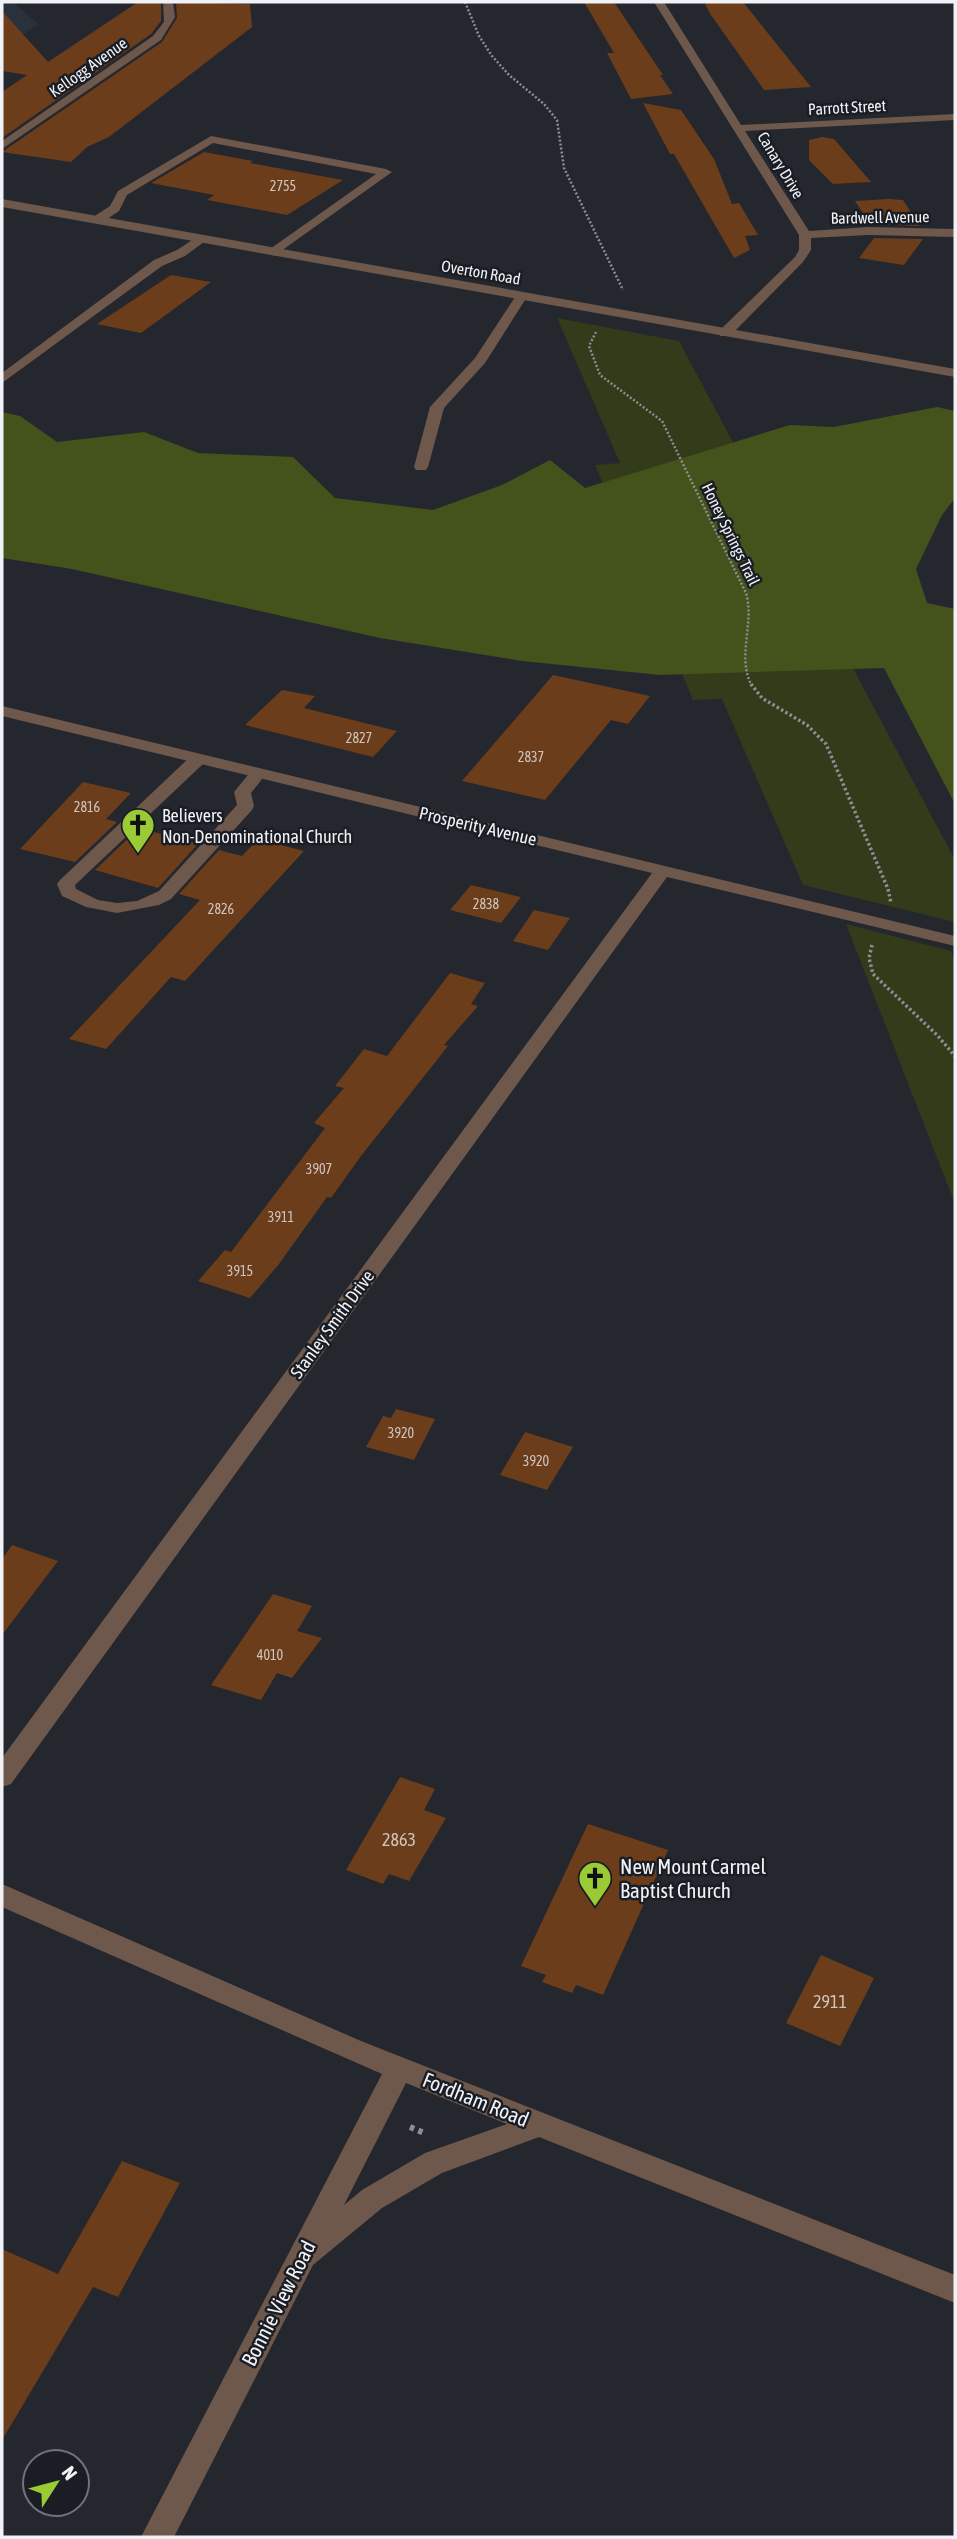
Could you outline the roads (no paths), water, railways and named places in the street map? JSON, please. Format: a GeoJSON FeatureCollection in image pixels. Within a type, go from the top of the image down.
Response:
{"type":"FeatureCollection","features":[{"type":"Feature","properties":{"kind":"street","name":"Kellogg Avenue"},"geometry":{"type":"LineString","coordinates":[[2,146],[157,38],[168,27],[172,16],[168,2]]}},
{"type":"Feature","properties":{"kind":"street","name":"Canary Drive"},"geometry":{"type":"LineString","coordinates":[[659,2],[805,235]]}},
{"type":"Feature","properties":{"kind":"street","name":"Parrott Street"},"geometry":{"type":"LineString","coordinates":[[740,128],[955,117]]}},
{"type":"Feature","properties":{"kind":"street"},"geometry":{"type":"LineString","coordinates":[[97,220],[115,208],[122,193],[211,139],[386,172],[274,252]]}},
{"type":"Feature","properties":{"kind":"street","name":"Overton Road"},"geometry":{"type":"LineString","coordinates":[[2,203],[955,373]]}},
{"type":"Feature","properties":{"kind":"street","name":"Bardwell Avenue"},"geometry":{"type":"LineString","coordinates":[[805,235],[868,231],[955,233]]}},
{"type":"Feature","properties":{"kind":"street"},"geometry":{"type":"LineString","coordinates":[[725,333],[799,259],[805,250],[805,235]]}},
{"type":"Feature","properties":{"kind":"street"},"geometry":{"type":"LineString","coordinates":[[2,379],[158,262],[181,253],[200,239]]}},
{"type":"Feature","properties":{"kind":"street"},"geometry":{"type":"LineString","coordinates":[[421,467],[437,407],[480,360],[521,297]]}},
{"type":"Feature","properties":{"kind":"street","name":"Prosperity Avenue"},"geometry":{"type":"LineString","coordinates":[[2,711],[955,941]]}},
{"type":"Feature","properties":{"kind":"street"},"geometry":{"type":"LineString","coordinates":[[197,760],[65,884],[68,892],[81,900],[112,910],[150,904],[165,895],[246,806],[242,792],[258,774]]}},
{"type":"Feature","properties":{"kind":"street","name":"Stanley Smith Drive"},"geometry":{"type":"LineString","coordinates":[[2,1777],[663,870]]}},
{"type":"Feature","properties":{"kind":"street","name":"Fordham Road"},"geometry":{"type":"LineString","coordinates":[[2,1895],[399,2069],[955,2289]]}},
{"type":"Feature","properties":{"kind":"street","name":"Bonnie View Road"},"geometry":{"type":"LineString","coordinates":[[157,2537],[399,2069]]}},
{"type":"Feature","properties":{"kind":"street"},"geometry":{"type":"LineString","coordinates":[[299,2262],[372,2199],[435,2162],[464,2154],[538,2124]]}},
{"type":"Feature","properties":{"kind":"place","name":"Believers Non-Denominational Church"},"geometry":{"type":"Point","coordinates":[138,855]}},
{"type":"Feature","properties":{"kind":"place","name":"New Mount Carmel Baptist Church"},"geometry":{"type":"Point","coordinates":[595,1908]}}]}
